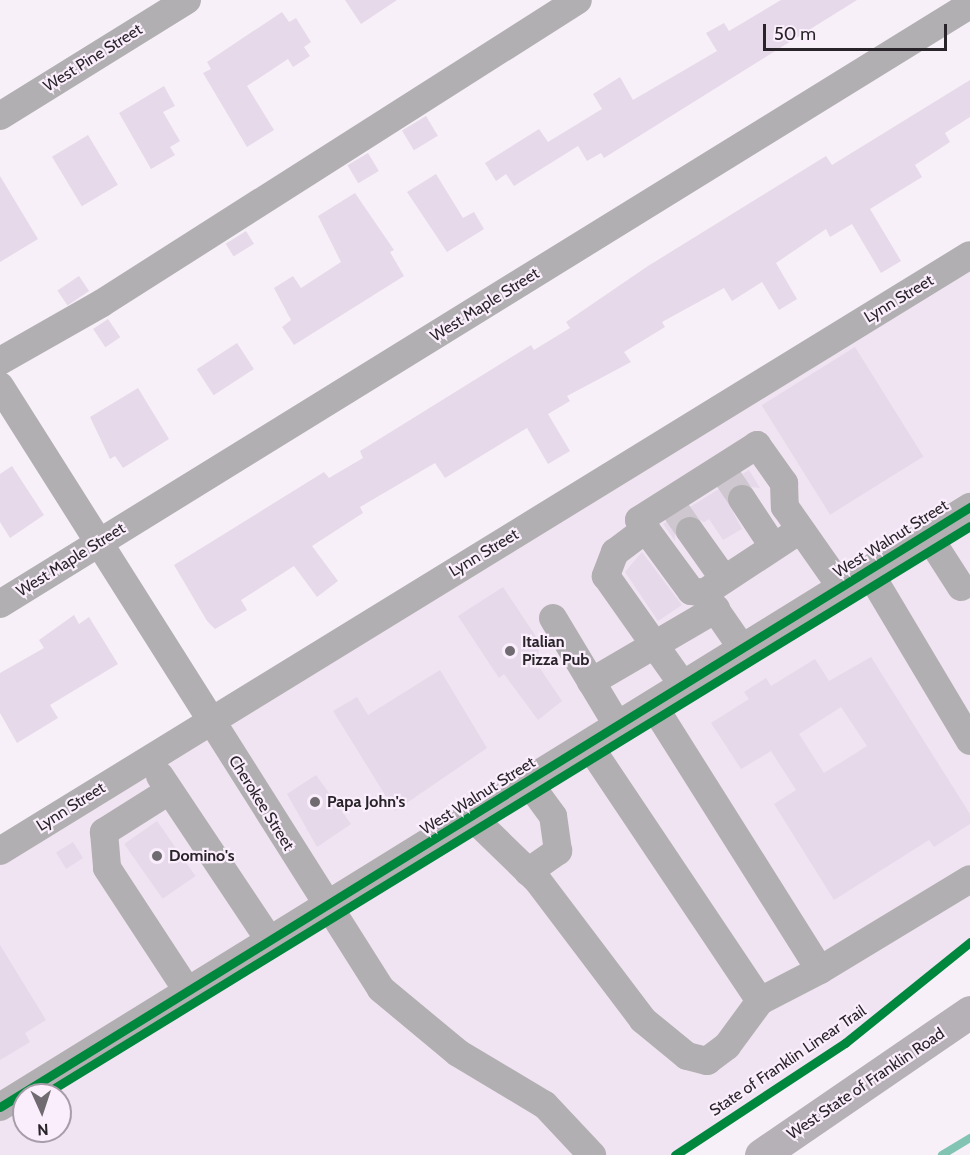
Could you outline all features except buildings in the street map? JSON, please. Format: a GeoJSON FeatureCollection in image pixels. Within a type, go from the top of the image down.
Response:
{"type":"FeatureCollection","features":[{"type":"Feature","properties":{"kind":"main road","name":"West State of Franklin Road"},"geometry":{"type":"LineString","coordinates":[[761,1155],[970,1011]]}},
{"type":"Feature","properties":{"kind":"street","name":"West Pine Street"},"geometry":{"type":"LineString","coordinates":[[0,116],[187,0]]}},
{"type":"Feature","properties":{"kind":"street"},"geometry":{"type":"LineString","coordinates":[[0,361],[102,303],[578,0]]}},
{"type":"Feature","properties":{"kind":"street","name":"West Maple Street"},"geometry":{"type":"LineString","coordinates":[[0,604],[970,5]]}},
{"type":"Feature","properties":{"kind":"street","name":"Lynn Street"},"geometry":{"type":"LineString","coordinates":[[0,852],[210,720],[970,255]]}},
{"type":"Feature","properties":{"kind":"street","name":"Cherokee Street"},"geometry":{"type":"LineString","coordinates":[[0,386],[326,908],[381,989],[458,1053],[545,1105],[592,1155]]}},
{"type":"Feature","properties":{"kind":"street"},"geometry":{"type":"LineString","coordinates":[[715,594],[691,591],[639,520],[671,505],[724,471],[757,445],[784,483],[785,507],[841,587]]}},
{"type":"Feature","properties":{"kind":"street"},"geometry":{"type":"LineString","coordinates":[[742,499],[773,546]]}},
{"type":"Feature","properties":{"kind":"street","name":"West Walnut Street"},"geometry":{"type":"LineString","coordinates":[[0,1107],[326,908],[970,507]]}},
{"type":"Feature","properties":{"kind":"street"},"geometry":{"type":"LineString","coordinates":[[645,529],[615,552],[606,576],[683,685]]}},
{"type":"Feature","properties":{"kind":"street"},"geometry":{"type":"LineString","coordinates":[[591,682],[653,643],[773,546],[801,530]]}},
{"type":"Feature","properties":{"kind":"street"},"geometry":{"type":"LineString","coordinates":[[690,531],[715,594],[741,648]]}},
{"type":"Feature","properties":{"kind":"street"},"geometry":{"type":"LineString","coordinates":[[927,534],[967,590]]}},
{"type":"Feature","properties":{"kind":"street"},"geometry":{"type":"LineString","coordinates":[[868,570],[970,741]]}},
{"type":"Feature","properties":{"kind":"street"},"geometry":{"type":"LineString","coordinates":[[553,618],[618,726]]}},
{"type":"Feature","properties":{"kind":"street"},"geometry":{"type":"LineString","coordinates":[[653,705],[820,970]]}},
{"type":"Feature","properties":{"kind":"street"},"geometry":{"type":"LineString","coordinates":[[588,744],[760,1001]]}},
{"type":"Feature","properties":{"kind":"street"},"geometry":{"type":"LineString","coordinates":[[148,759],[270,941]]}},
{"type":"Feature","properties":{"kind":"street"},"geometry":{"type":"LineString","coordinates":[[528,782],[553,816],[558,851],[528,872]]}},
{"type":"Feature","properties":{"kind":"street"},"geometry":{"type":"LineString","coordinates":[[170,791],[105,832],[107,868],[188,992]]}},
{"type":"Feature","properties":{"kind":"street"},"geometry":{"type":"LineString","coordinates":[[472,817],[528,872],[643,1020],[687,1056],[707,1061],[728,1047],[760,1001],[820,970],[970,879]]}},
{"type":"Feature","properties":{"kind":"shaded area"},"geometry":{"type":"Polygon","coordinates":[[[970,266],[970,942],[845,1043],[675,1155],[0,1155],[0,865],[970,266]]]}},
{"type":"Feature","properties":{"kind":"waterway"},"geometry":{"type":"LineString","coordinates":[[942,1155],[970,1138]]}},
{"type":"Feature","properties":{"kind":"tunnel"},"geometry":{"type":"LineString","coordinates":[[726,475],[742,499]]}},
{"type":"Feature","properties":{"kind":"tunnel"},"geometry":{"type":"LineString","coordinates":[[674,508],[690,531]]}},
{"type":"Feature","properties":{"kind":"cycle path"},"geometry":{"type":"LineString","coordinates":[[0,1107],[970,507]]}},
{"type":"Feature","properties":{"kind":"cycle path"},"geometry":{"type":"LineString","coordinates":[[63,1083],[970,526]]}},
{"type":"Feature","properties":{"kind":"cycle path","name":"State of Franklin Linear Trail"},"geometry":{"type":"LineString","coordinates":[[675,1155],[845,1043],[970,942]]}},
{"type":"Feature","properties":{"kind":"place","name":"Italian Pizza Pub"},"geometry":{"type":"Point","coordinates":[510,651]}},
{"type":"Feature","properties":{"kind":"place","name":"Papa John's"},"geometry":{"type":"Point","coordinates":[315,802]}},
{"type":"Feature","properties":{"kind":"place","name":"Domino's"},"geometry":{"type":"Point","coordinates":[157,856]}}]}
